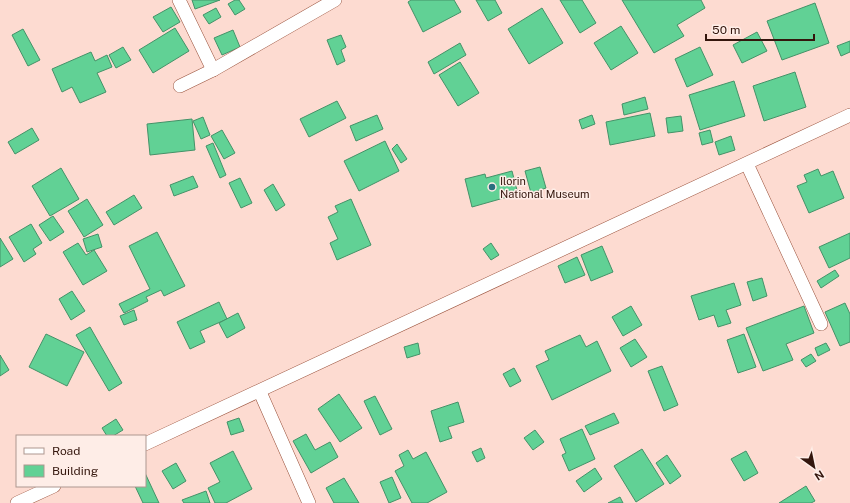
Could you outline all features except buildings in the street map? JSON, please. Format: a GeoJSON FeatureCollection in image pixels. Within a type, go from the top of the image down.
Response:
{"type":"FeatureCollection","features":[{"type":"Feature","properties":{"kind":"street"},"geometry":{"type":"LineString","coordinates":[[179,0],[213,70]]}},
{"type":"Feature","properties":{"kind":"street"},"geometry":{"type":"LineString","coordinates":[[180,86],[213,70],[335,0]]}},
{"type":"Feature","properties":{"kind":"street"},"geometry":{"type":"LineString","coordinates":[[146,444],[260,392],[850,115]]}},
{"type":"Feature","properties":{"kind":"street"},"geometry":{"type":"LineString","coordinates":[[747,164],[821,324]]}},
{"type":"Feature","properties":{"kind":"street"},"geometry":{"type":"LineString","coordinates":[[260,392],[309,503]]}},
{"type":"Feature","properties":{"kind":"street"},"geometry":{"type":"LineString","coordinates":[[17,503],[52,487]]}},
{"type":"Feature","properties":{"kind":"place","name":"Ilorin National Museum"},"geometry":{"type":"Point","coordinates":[492,187]}}]}
